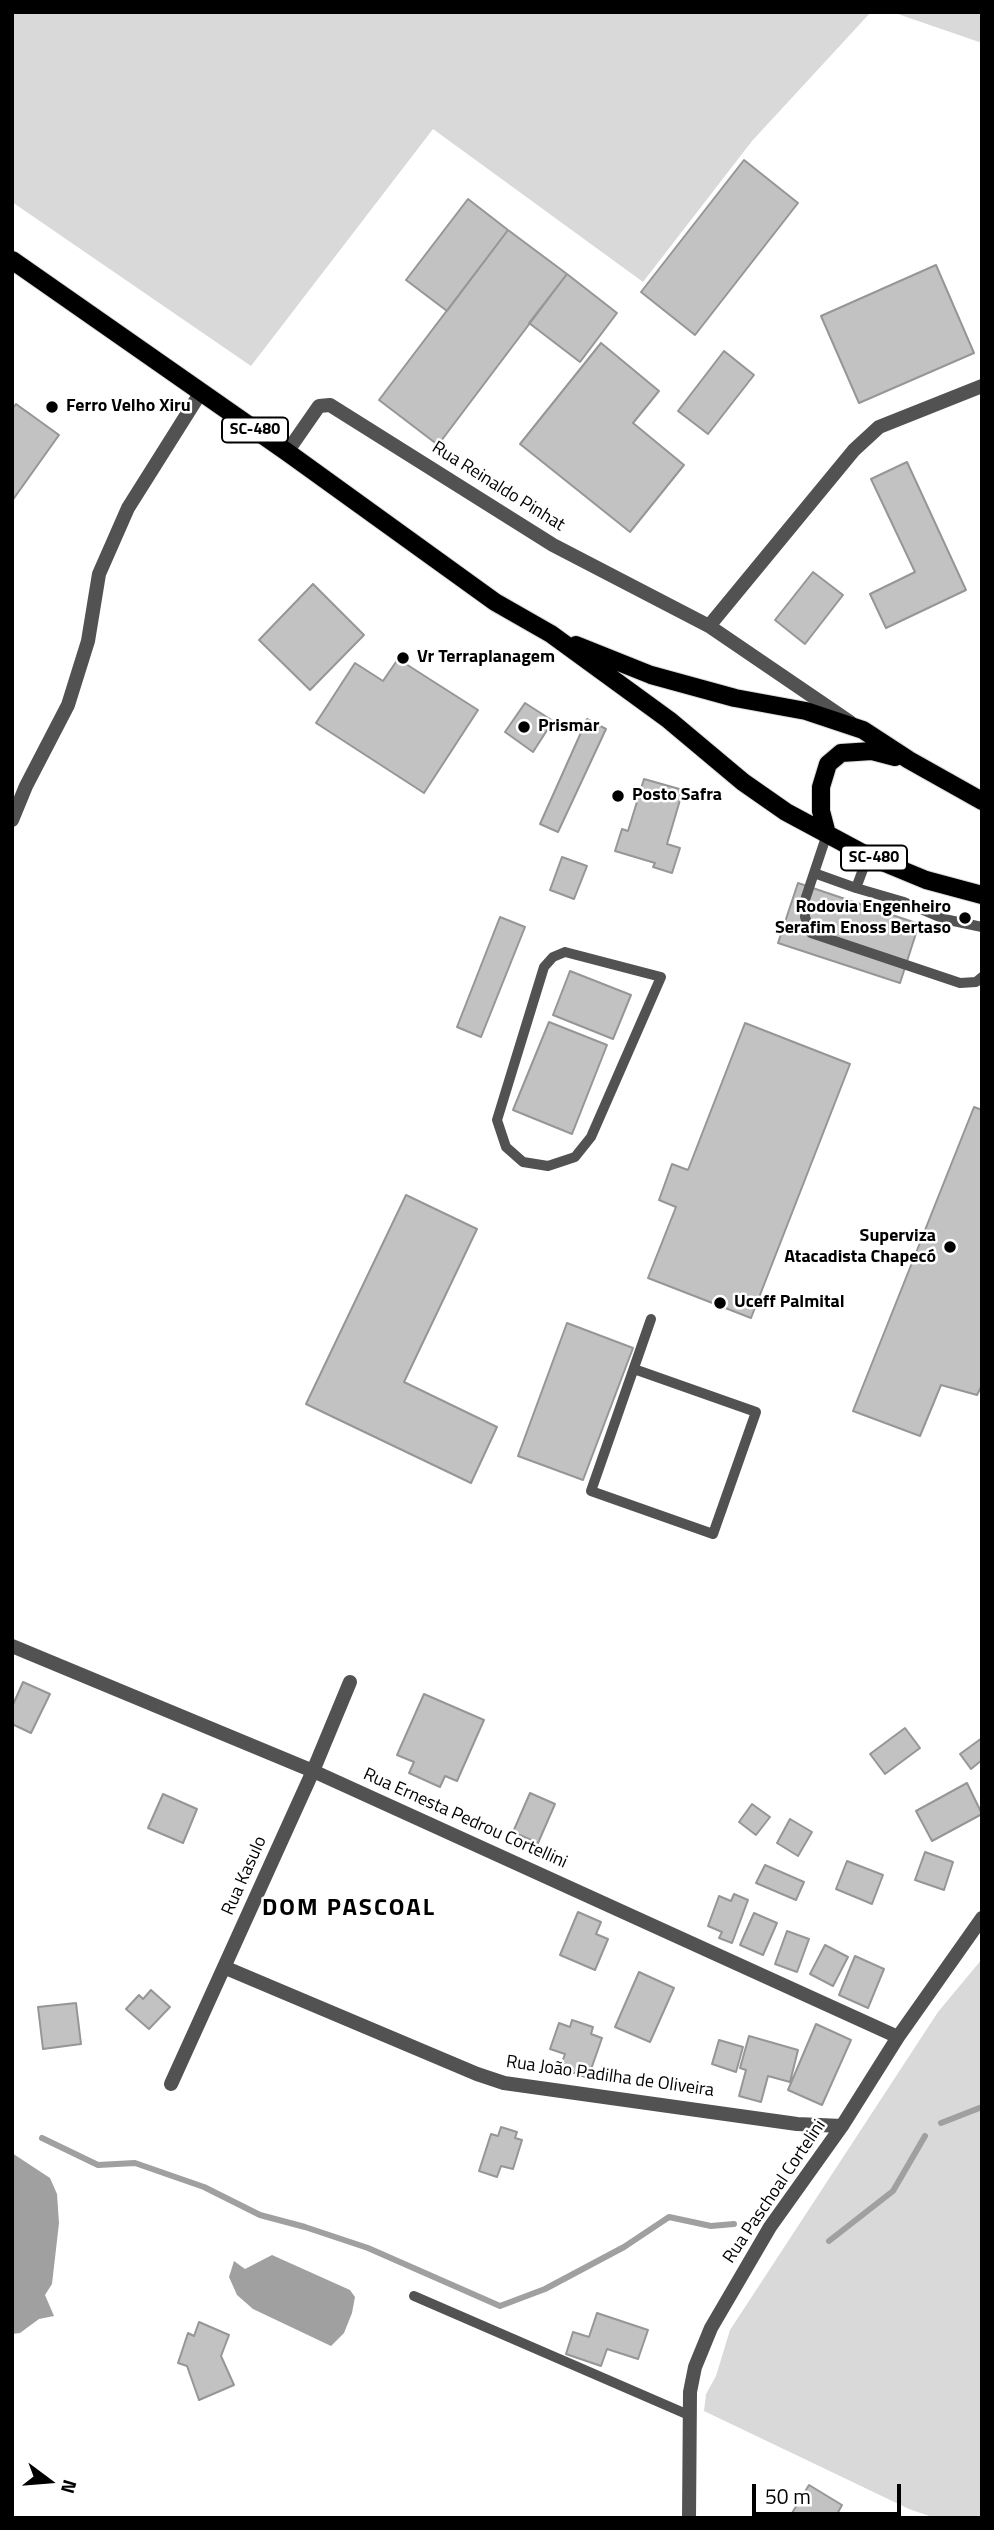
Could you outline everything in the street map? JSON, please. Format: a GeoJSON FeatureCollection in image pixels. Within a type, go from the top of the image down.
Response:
{"type":"FeatureCollection","features":[{"type":"Feature","properties":{"kind":"main road","name":"SC-480"},"geometry":{"type":"LineString","coordinates":[[12,260],[495,602],[551,634],[669,720],[743,782],[786,812],[867,856],[926,880],[975,893]]}},
{"type":"Feature","properties":{"kind":"main road"},"geometry":{"type":"LineString","coordinates":[[551,634],[651,675],[735,698],[806,711],[863,730],[909,760],[982,801]]}},
{"type":"Feature","properties":{"kind":"main road"},"geometry":{"type":"LineString","coordinates":[[827,834],[821,811],[821,787],[828,764],[841,753],[872,751],[909,760]]}},
{"type":"Feature","properties":{"kind":"street"},"geometry":{"type":"LineString","coordinates":[[709,626],[854,450],[879,427],[982,386]]}},
{"type":"Feature","properties":{"kind":"street"},"geometry":{"type":"LineString","coordinates":[[12,820],[26,786],[68,705],[88,640],[99,574],[128,508],[201,392]]}},
{"type":"Feature","properties":{"kind":"street","name":"Rua Reinaldo Pinhat"},"geometry":{"type":"LineString","coordinates":[[286,452],[319,406],[330,405],[553,545],[709,626],[863,730]]}},
{"type":"Feature","properties":{"kind":"street","name":"Rua Ernesta Pedrou Cortellini"},"geometry":{"type":"LineString","coordinates":[[12,1646],[313,1771],[898,2037]]}},
{"type":"Feature","properties":{"kind":"street","name":"Rua Kasulo"},"geometry":{"type":"LineString","coordinates":[[171,2084],[226,1968],[350,1682]]}},
{"type":"Feature","properties":{"kind":"street","name":"Rua Paschoal Cortelini"},"geometry":{"type":"LineString","coordinates":[[690,2518],[690,2392],[695,2367],[711,2329],[770,2227],[842,2126],[898,2037],[982,1918]]}},
{"type":"Feature","properties":{"kind":"street","name":"Rua João Padilha de Oliveira"},"geometry":{"type":"LineString","coordinates":[[226,1968],[504,2083],[797,2124],[842,2126]]}},
{"type":"Feature","properties":{"kind":"lane"},"geometry":{"type":"LineString","coordinates":[[827,834],[805,900],[805,917],[811,933],[960,983],[976,982],[982,977]]}},
{"type":"Feature","properties":{"kind":"lane"},"geometry":{"type":"LineString","coordinates":[[856,888],[867,856]]}},
{"type":"Feature","properties":{"kind":"lane"},"geometry":{"type":"LineString","coordinates":[[814,873],[904,902],[944,919],[982,927]]}},
{"type":"Feature","properties":{"kind":"lane"},"geometry":{"type":"LineString","coordinates":[[565,952],[661,977],[591,1137],[575,1157],[548,1166],[523,1162],[506,1147],[497,1120],[544,967],[553,957],[565,952]]}},
{"type":"Feature","properties":{"kind":"lane"},"geometry":{"type":"LineString","coordinates":[[634,1368],[756,1412],[713,1534],[591,1492],[634,1368],[651,1319]]}},
{"type":"Feature","properties":{"kind":"lane"},"geometry":{"type":"LineString","coordinates":[[414,2296],[691,2416]]}},
{"type":"Feature","properties":{"kind":"shaded area"},"geometry":{"type":"Polygon","coordinates":[[[12,12],[871,12],[752,141],[643,282],[433,129],[251,366],[12,202],[12,12]]]}},
{"type":"Feature","properties":{"kind":"shaded area"},"geometry":{"type":"Polygon","coordinates":[[[892,12],[982,12],[982,43],[892,12]]]}},
{"type":"Feature","properties":{"kind":"shaded area"},"geometry":{"type":"Polygon","coordinates":[[[982,1959],[982,2518],[935,2518],[909,2509],[704,2411],[706,2394],[716,2376],[730,2330],[938,2012],[982,1959]]]}},
{"type":"Feature","properties":{"kind":"shaded area"},"geometry":{"type":"Polygon","coordinates":[[[12,2153],[50,2178],[57,2194],[59,2223],[52,2284],[45,2295],[54,2316],[39,2319],[20,2333],[12,2334],[12,2153]]]}},
{"type":"Feature","properties":{"kind":"shaded area"},"geometry":{"type":"Polygon","coordinates":[[[272,2255],[350,2290],[355,2297],[344,2333],[331,2346],[253,2309],[237,2295],[229,2277],[234,2261],[245,2269],[272,2255]]]}},
{"type":"Feature","properties":{"kind":"building"},"geometry":{"type":"Polygon","coordinates":[[[744,160],[798,203],[695,335],[641,292],[744,160]]]}},
{"type":"Feature","properties":{"kind":"building"},"geometry":{"type":"Polygon","coordinates":[[[468,199],[508,230],[447,311],[406,280],[468,199]]]}},
{"type":"Feature","properties":{"kind":"building"},"geometry":{"type":"Polygon","coordinates":[[[508,230],[567,274],[438,445],[379,400],[508,230]]]}},
{"type":"Feature","properties":{"kind":"building"},"geometry":{"type":"Polygon","coordinates":[[[936,265],[974,353],[859,403],[821,316],[936,265]]]}},
{"type":"Feature","properties":{"kind":"building"},"geometry":{"type":"Polygon","coordinates":[[[567,274],[617,313],[580,362],[529,323],[567,274]]]}},
{"type":"Feature","properties":{"kind":"building"},"geometry":{"type":"Polygon","coordinates":[[[601,343],[659,391],[633,423],[684,465],[630,532],[520,444],[601,343]]]}},
{"type":"Feature","properties":{"kind":"building"},"geometry":{"type":"Polygon","coordinates":[[[724,351],[754,375],[708,434],[678,411],[724,351]]]}},
{"type":"Feature","properties":{"kind":"building"},"geometry":{"type":"Polygon","coordinates":[[[16,404],[59,435],[12,501],[12,409],[16,404]]]}},
{"type":"Feature","properties":{"kind":"building"},"geometry":{"type":"Polygon","coordinates":[[[907,462],[966,590],[886,628],[870,594],[915,572],[871,479],[907,462]]]}},
{"type":"Feature","properties":{"kind":"building"},"geometry":{"type":"Polygon","coordinates":[[[813,572],[843,595],[805,644],[775,620],[813,572]]]}},
{"type":"Feature","properties":{"kind":"building"},"geometry":{"type":"Polygon","coordinates":[[[313,584],[364,635],[310,690],[259,640],[313,584]]]}},
{"type":"Feature","properties":{"kind":"building"},"geometry":{"type":"Polygon","coordinates":[[[398,659],[478,710],[424,793],[316,723],[355,663],[383,681],[398,659]]]}},
{"type":"Feature","properties":{"kind":"building"},"geometry":{"type":"Polygon","coordinates":[[[525,703],[553,721],[533,752],[505,732],[525,703]]]}},
{"type":"Feature","properties":{"kind":"building"},"geometry":{"type":"Polygon","coordinates":[[[587,719],[606,729],[558,832],[540,824],[587,719]]]}},
{"type":"Feature","properties":{"kind":"building"},"geometry":{"type":"Polygon","coordinates":[[[644,779],[683,790],[667,844],[680,848],[672,873],[653,867],[655,863],[615,851],[622,829],[628,831],[644,779]]]}},
{"type":"Feature","properties":{"kind":"building"},"geometry":{"type":"Polygon","coordinates":[[[562,857],[587,866],[574,899],[550,890],[562,857]]]}},
{"type":"Feature","properties":{"kind":"building"},"geometry":{"type":"Polygon","coordinates":[[[798,883],[919,924],[900,983],[778,943],[798,883]]]}},
{"type":"Feature","properties":{"kind":"building"},"geometry":{"type":"Polygon","coordinates":[[[500,917],[525,927],[481,1037],[457,1027],[500,917]]]}},
{"type":"Feature","properties":{"kind":"building"},"geometry":{"type":"Polygon","coordinates":[[[570,971],[631,995],[613,1039],[553,1015],[570,971]]]}},
{"type":"Feature","properties":{"kind":"building"},"geometry":{"type":"Polygon","coordinates":[[[549,1022],[607,1045],[572,1134],[513,1110],[549,1022]]]}},
{"type":"Feature","properties":{"kind":"building"},"geometry":{"type":"Polygon","coordinates":[[[745,1023],[850,1064],[751,1318],[648,1278],[676,1207],[659,1200],[672,1164],[688,1170],[745,1023]]]}},
{"type":"Feature","properties":{"kind":"building","name":"Superviza Atacadista Chapecó"},"geometry":{"type":"Polygon","coordinates":[[[974,1107],[982,1110],[982,1385],[977,1395],[941,1385],[920,1436],[853,1411],[974,1107]]]}},
{"type":"Feature","properties":{"kind":"building"},"geometry":{"type":"Polygon","coordinates":[[[406,1195],[477,1229],[404,1382],[497,1427],[471,1483],[306,1404],[406,1195]]]}},
{"type":"Feature","properties":{"kind":"building"},"geometry":{"type":"Polygon","coordinates":[[[567,1323],[633,1348],[583,1480],[518,1456],[567,1323]]]}},
{"type":"Feature","properties":{"kind":"building"},"geometry":{"type":"Polygon","coordinates":[[[23,1682],[50,1694],[31,1733],[12,1724],[12,1707],[23,1682]]]}},
{"type":"Feature","properties":{"kind":"building"},"geometry":{"type":"Polygon","coordinates":[[[424,1694],[484,1720],[457,1781],[445,1776],[440,1787],[409,1773],[414,1762],[397,1755],[424,1694]]]}},
{"type":"Feature","properties":{"kind":"building"},"geometry":{"type":"Polygon","coordinates":[[[905,1728],[920,1748],[885,1774],[870,1754],[905,1728]]]}},
{"type":"Feature","properties":{"kind":"building"},"geometry":{"type":"Polygon","coordinates":[[[982,1738],[982,1760],[971,1769],[960,1754],[982,1738]]]}},
{"type":"Feature","properties":{"kind":"building"},"geometry":{"type":"Polygon","coordinates":[[[967,1783],[982,1814],[932,1841],[916,1811],[967,1783]]]}},
{"type":"Feature","properties":{"kind":"building"},"geometry":{"type":"Polygon","coordinates":[[[530,1793],[555,1804],[538,1843],[513,1832],[530,1793]]]}},
{"type":"Feature","properties":{"kind":"building"},"geometry":{"type":"Polygon","coordinates":[[[163,1794],[197,1809],[183,1843],[148,1828],[163,1794]]]}},
{"type":"Feature","properties":{"kind":"building"},"geometry":{"type":"Polygon","coordinates":[[[752,1804],[770,1817],[756,1835],[739,1822],[752,1804]]]}},
{"type":"Feature","properties":{"kind":"building"},"geometry":{"type":"Polygon","coordinates":[[[790,1819],[812,1832],[798,1856],[777,1843],[790,1819]]]}},
{"type":"Feature","properties":{"kind":"building"},"geometry":{"type":"Polygon","coordinates":[[[925,1852],[953,1862],[944,1890],[915,1880],[925,1852]]]}},
{"type":"Feature","properties":{"kind":"building"},"geometry":{"type":"Polygon","coordinates":[[[847,1861],[883,1875],[872,1904],[836,1889],[847,1861]]]}},
{"type":"Feature","properties":{"kind":"building"},"geometry":{"type":"Polygon","coordinates":[[[765,1865],[804,1882],[796,1900],[756,1883],[765,1865]]]}},
{"type":"Feature","properties":{"kind":"building"},"geometry":{"type":"Polygon","coordinates":[[[734,1894],[748,1900],[732,1943],[719,1938],[722,1932],[708,1926],[719,1896],[731,1901],[734,1894]]]}},
{"type":"Feature","properties":{"kind":"building"},"geometry":{"type":"Polygon","coordinates":[[[578,1912],[601,1922],[596,1934],[608,1939],[595,1970],[560,1955],[578,1912]]]}},
{"type":"Feature","properties":{"kind":"building"},"geometry":{"type":"Polygon","coordinates":[[[754,1913],[777,1923],[763,1955],[740,1945],[754,1913]]]}},
{"type":"Feature","properties":{"kind":"building"},"geometry":{"type":"Polygon","coordinates":[[[787,1931],[809,1939],[797,1972],[775,1964],[787,1931]]]}},
{"type":"Feature","properties":{"kind":"building"},"geometry":{"type":"Polygon","coordinates":[[[825,1945],[848,1957],[833,1986],[810,1974],[825,1945]]]}},
{"type":"Feature","properties":{"kind":"building"},"geometry":{"type":"Polygon","coordinates":[[[855,1956],[884,1969],[868,2008],[839,1995],[855,1956]]]}},
{"type":"Feature","properties":{"kind":"building"},"geometry":{"type":"Polygon","coordinates":[[[639,1972],[674,1988],[650,2042],[615,2027],[639,1972]]]}},
{"type":"Feature","properties":{"kind":"building"},"geometry":{"type":"Polygon","coordinates":[[[151,1990],[170,2007],[149,2029],[126,2009],[139,1995],[143,1999],[151,1990]]]}},
{"type":"Feature","properties":{"kind":"building"},"geometry":{"type":"Polygon","coordinates":[[[76,2003],[81,2044],[43,2049],[38,2007],[76,2003]]]}},
{"type":"Feature","properties":{"kind":"building"},"geometry":{"type":"Polygon","coordinates":[[[572,2020],[593,2027],[591,2034],[602,2038],[588,2078],[560,2068],[565,2054],[550,2049],[559,2023],[570,2027],[572,2020]]]}},
{"type":"Feature","properties":{"kind":"building"},"geometry":{"type":"Polygon","coordinates":[[[816,2024],[851,2040],[822,2105],[788,2090],[816,2024]]]}},
{"type":"Feature","properties":{"kind":"building"},"geometry":{"type":"Polygon","coordinates":[[[749,2036],[798,2050],[790,2082],[768,2076],[761,2102],[739,2096],[746,2070],[740,2068],[749,2036]]]}},
{"type":"Feature","properties":{"kind":"building"},"geometry":{"type":"Polygon","coordinates":[[[719,2040],[743,2047],[736,2072],[712,2064],[719,2040]]]}},
{"type":"Feature","properties":{"kind":"building"},"geometry":{"type":"Polygon","coordinates":[[[501,2127],[517,2132],[515,2138],[522,2140],[513,2169],[501,2166],[497,2177],[479,2171],[491,2134],[498,2136],[501,2127]]]}},
{"type":"Feature","properties":{"kind":"building"},"geometry":{"type":"Polygon","coordinates":[[[597,2313],[648,2330],[638,2359],[607,2349],[601,2366],[566,2354],[573,2332],[589,2337],[597,2313]]]}},
{"type":"Feature","properties":{"kind":"building"},"geometry":{"type":"Polygon","coordinates":[[[199,2322],[229,2335],[221,2356],[234,2385],[199,2400],[187,2366],[178,2363],[188,2333],[194,2336],[199,2322]]]}},
{"type":"Feature","properties":{"kind":"building"},"geometry":{"type":"Polygon","coordinates":[[[809,2485],[842,2505],[835,2518],[789,2518],[809,2485]]]}},
{"type":"Feature","properties":{"kind":"waterway"},"geometry":{"type":"LineString","coordinates":[[941,2123],[982,2107]]}},
{"type":"Feature","properties":{"kind":"waterway"},"geometry":{"type":"LineString","coordinates":[[829,2241],[893,2191],[925,2136]]}},
{"type":"Feature","properties":{"kind":"waterway"},"geometry":{"type":"LineString","coordinates":[[42,2138],[98,2165],[135,2163],[204,2187],[260,2215],[368,2248],[500,2306],[545,2289],[624,2247],[669,2217],[711,2226],[734,2224]]}},
{"type":"Feature","properties":{"kind":"place","name":"Ferro Velho Xiru"},"geometry":{"type":"Point","coordinates":[52,407]}},
{"type":"Feature","properties":{"kind":"place","name":"Vr Terraplanagem"},"geometry":{"type":"Point","coordinates":[403,658]}},
{"type":"Feature","properties":{"kind":"place","name":"Prismar"},"geometry":{"type":"Point","coordinates":[524,727]}},
{"type":"Feature","properties":{"kind":"place","name":"Posto Safra"},"geometry":{"type":"Point","coordinates":[618,796]}},
{"type":"Feature","properties":{"kind":"place","name":"Rodovia Engenheiro Serafim Enoss Bertaso"},"geometry":{"type":"Point","coordinates":[965,918]}},
{"type":"Feature","properties":{"kind":"place","name":"Superviza Atacadista Chapecó"},"geometry":{"type":"Point","coordinates":[950,1247]}},
{"type":"Feature","properties":{"kind":"place","name":"Uceff Palmital"},"geometry":{"type":"Point","coordinates":[720,1303]}},
{"type":"Feature","properties":{"kind":"district","name":"DOM PASCOAL"},"geometry":{"type":"Point","coordinates":[349,1909]}}]}
